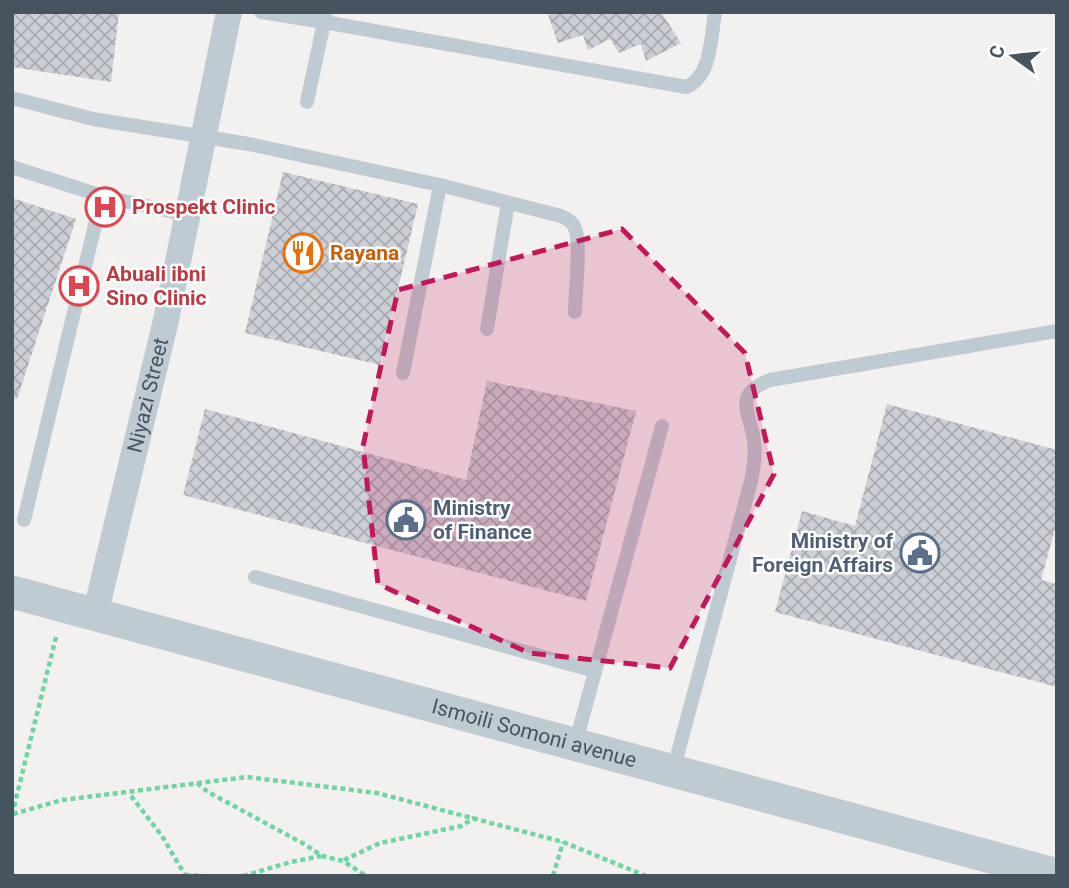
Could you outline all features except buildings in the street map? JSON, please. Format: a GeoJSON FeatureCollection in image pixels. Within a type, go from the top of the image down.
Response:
{"type":"FeatureCollection","features":[{"type":"Feature","properties":{"kind":"street","name":"Niyazi Street"},"geometry":{"type":"LineString","coordinates":[[79,610],[148,399],[229,12]]}},
{"type":"Feature","properties":{"kind":"street","name":"Ismoili Somoni avenue"},"geometry":{"type":"LineString","coordinates":[[12,592],[1057,875]]}},
{"type":"Feature","properties":{"kind":"lane"},"geometry":{"type":"LineString","coordinates":[[261,12],[325,17],[686,87],[701,76],[715,12]]}},
{"type":"Feature","properties":{"kind":"lane"},"geometry":{"type":"LineString","coordinates":[[307,102],[325,17]]}},
{"type":"Feature","properties":{"kind":"lane"},"geometry":{"type":"LineString","coordinates":[[12,98],[93,119],[276,149],[440,185],[561,216],[576,228],[578,240],[575,312]]}},
{"type":"Feature","properties":{"kind":"lane"},"geometry":{"type":"LineString","coordinates":[[12,167],[102,197],[187,215]]}},
{"type":"Feature","properties":{"kind":"lane"},"geometry":{"type":"LineString","coordinates":[[402,373],[440,185]]}},
{"type":"Feature","properties":{"kind":"lane"},"geometry":{"type":"LineString","coordinates":[[24,520],[102,197]]}},
{"type":"Feature","properties":{"kind":"lane"},"geometry":{"type":"LineString","coordinates":[[487,329],[508,203]]}},
{"type":"Feature","properties":{"kind":"lane"},"geometry":{"type":"LineString","coordinates":[[673,771],[751,481],[755,449],[746,398],[751,390],[770,380],[1057,331]]}},
{"type":"Feature","properties":{"kind":"lane"},"geometry":{"type":"LineString","coordinates":[[575,745],[662,426]]}},
{"type":"Feature","properties":{"kind":"lane"},"geometry":{"type":"LineString","coordinates":[[255,577],[595,671]]}},
{"type":"Feature","properties":{"kind":"path"},"geometry":{"type":"LineString","coordinates":[[13,814],[79,610]]}},
{"type":"Feature","properties":{"kind":"path"},"geometry":{"type":"LineString","coordinates":[[13,814],[62,800],[247,777],[377,793],[563,842],[646,876]]}},
{"type":"Feature","properties":{"kind":"path"},"geometry":{"type":"LineString","coordinates":[[197,783],[208,792],[322,856],[343,861],[366,876]]}},
{"type":"Feature","properties":{"kind":"path"},"geometry":{"type":"LineString","coordinates":[[131,796],[162,836],[184,875],[204,876]]}},
{"type":"Feature","properties":{"kind":"path"},"geometry":{"type":"LineString","coordinates":[[343,861],[380,843],[461,826],[474,818]]}},
{"type":"Feature","properties":{"kind":"path"},"geometry":{"type":"LineString","coordinates":[[553,876],[563,842]]}},
{"type":"Feature","properties":{"kind":"path"},"geometry":{"type":"LineString","coordinates":[[243,876],[322,856]]}},
{"type":"Feature","properties":{"kind":"highlighted area"},"geometry":{"type":"Polygon","coordinates":[[[622,229],[745,353],[774,474],[670,668],[529,653],[378,584],[363,446],[398,290],[622,229]]]}},
{"type":"Feature","properties":{"kind":"place","name":"Prospekt Clinic"},"geometry":{"type":"Point","coordinates":[105,207]}},
{"type":"Feature","properties":{"kind":"place","name":"Rayana"},"geometry":{"type":"Point","coordinates":[303,253]}},
{"type":"Feature","properties":{"kind":"place","name":"Abuali ibni Sino Clinic"},"geometry":{"type":"Point","coordinates":[79,286]}},
{"type":"Feature","properties":{"kind":"place","name":"Ministry of Finance"},"geometry":{"type":"Point","coordinates":[406,520]}},
{"type":"Feature","properties":{"kind":"place","name":"Ministry of Foreign Affairs"},"geometry":{"type":"Point","coordinates":[920,553]}}]}
